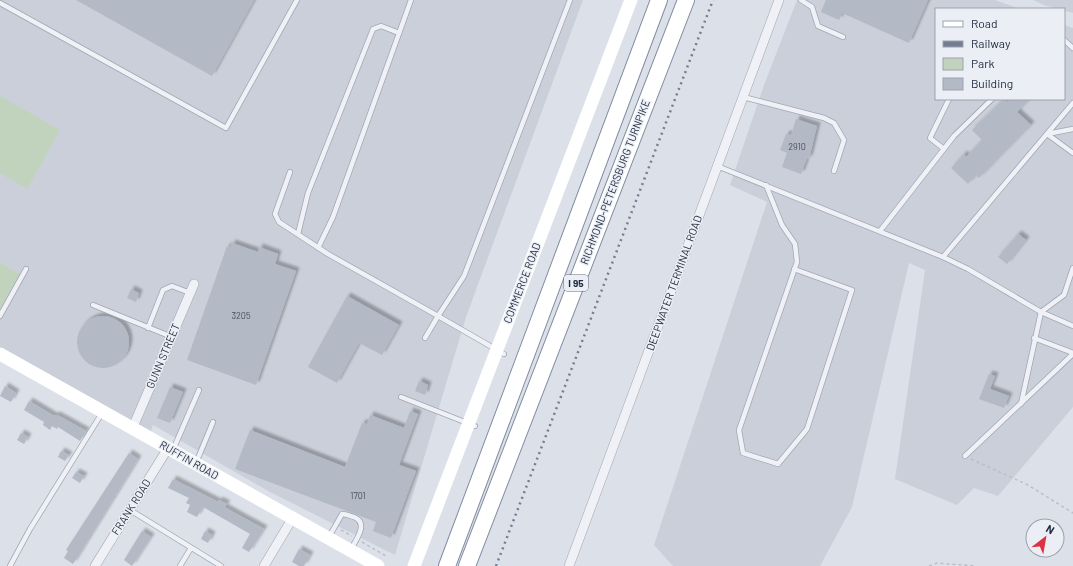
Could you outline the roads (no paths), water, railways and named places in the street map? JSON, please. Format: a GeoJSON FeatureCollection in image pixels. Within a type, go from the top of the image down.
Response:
{"type":"FeatureCollection","features":[{"type":"Feature","properties":{"kind":"highway","name":"RICHMOND-PETERSBURG TURNPIKE"},"geometry":{"type":"LineString","coordinates":[[447,566],[659,0]]}},
{"type":"Feature","properties":{"kind":"highway","name":"RICHMOND-PETERSBURG TURNPIKE"},"geometry":{"type":"LineString","coordinates":[[468,566],[686,0]]}},
{"type":"Feature","properties":{"kind":"main road","name":"COMMERCE ROAD"},"geometry":{"type":"LineString","coordinates":[[500,352],[631,0]]}},
{"type":"Feature","properties":{"kind":"main road","name":"COMMERCE ROAD"},"geometry":{"type":"LineString","coordinates":[[414,566],[472,425],[638,0]]}},
{"type":"Feature","properties":{"kind":"main road","name":"RUFFIN ROAD"},"geometry":{"type":"LineString","coordinates":[[0,354],[133,427],[170,450],[378,566]]}},
{"type":"Feature","properties":{"kind":"main road","name":"COMMERCE ROAD"},"geometry":{"type":"LineString","coordinates":[[422,566],[472,425]]}},
{"type":"Feature","properties":{"kind":"street","name":"DEEPWATER TERMINAL ROAD"},"geometry":{"type":"LineString","coordinates":[[569,566],[779,0]]}},
{"type":"Feature","properties":{"kind":"street","name":"GUNN STREET"},"geometry":{"type":"LineString","coordinates":[[133,427],[192,289]]}},
{"type":"Feature","properties":{"kind":"street","name":"FRANK ROAD"},"geometry":{"type":"LineString","coordinates":[[95,566],[170,450]]}},
{"type":"Feature","properties":{"kind":"street"},"geometry":{"type":"LineString","coordinates":[[264,566],[292,519]]}},
{"type":"Feature","properties":{"kind":"lane"},"geometry":{"type":"LineString","coordinates":[[0,3],[226,128],[297,0]]}},
{"type":"Feature","properties":{"kind":"lane"},"geometry":{"type":"LineString","coordinates":[[318,248],[333,217],[411,0]]}},
{"type":"Feature","properties":{"kind":"lane"},"geometry":{"type":"LineString","coordinates":[[425,338],[464,276],[570,0]]}},
{"type":"Feature","properties":{"kind":"lane"},"geometry":{"type":"LineString","coordinates":[[801,0],[812,7],[818,26],[843,37]]}},
{"type":"Feature","properties":{"kind":"lane"},"geometry":{"type":"LineString","coordinates":[[298,234],[308,193],[373,29],[381,26],[399,33]]}},
{"type":"Feature","properties":{"kind":"lane"},"geometry":{"type":"LineString","coordinates":[[1065,41],[1073,48]]}},
{"type":"Feature","properties":{"kind":"lane"},"geometry":{"type":"LineString","coordinates":[[743,97],[824,118],[834,123],[844,140],[834,171]]}},
{"type":"Feature","properties":{"kind":"lane"},"geometry":{"type":"LineString","coordinates":[[944,149],[930,138],[949,100]]}},
{"type":"Feature","properties":{"kind":"lane"},"geometry":{"type":"LineString","coordinates":[[880,231],[954,136],[991,100]]}},
{"type":"Feature","properties":{"kind":"lane"},"geometry":{"type":"LineString","coordinates":[[943,257],[1073,103]]}},
{"type":"Feature","properties":{"kind":"lane"},"geometry":{"type":"LineString","coordinates":[[1047,134],[1073,129]]}},
{"type":"Feature","properties":{"kind":"lane"},"geometry":{"type":"LineString","coordinates":[[1047,134],[1073,153]]}},
{"type":"Feature","properties":{"kind":"lane"},"geometry":{"type":"LineString","coordinates":[[717,166],[943,257],[968,269],[1040,312],[1073,326]]}},
{"type":"Feature","properties":{"kind":"lane"},"geometry":{"type":"LineString","coordinates":[[290,172],[275,214],[279,222],[318,248],[500,352]]}},
{"type":"Feature","properties":{"kind":"lane"},"geometry":{"type":"LineString","coordinates":[[766,185],[782,225],[795,244],[797,262],[794,269],[739,430],[743,453],[778,464],[807,429],[852,290],[794,269]]}},
{"type":"Feature","properties":{"kind":"lane"},"geometry":{"type":"LineString","coordinates":[[1020,404],[1040,312],[1064,295],[1073,268]]}},
{"type":"Feature","properties":{"kind":"lane"},"geometry":{"type":"LineString","coordinates":[[0,316],[26,269]]}},
{"type":"Feature","properties":{"kind":"lane"},"geometry":{"type":"LineString","coordinates":[[148,328],[163,290],[172,286],[192,289]]}},
{"type":"Feature","properties":{"kind":"lane"},"geometry":{"type":"LineString","coordinates":[[93,305],[148,328],[172,336]]}},
{"type":"Feature","properties":{"kind":"lane"},"geometry":{"type":"LineString","coordinates":[[965,456],[1073,354],[1034,338]]}},
{"type":"Feature","properties":{"kind":"lane"},"geometry":{"type":"LineString","coordinates":[[170,450],[182,434],[200,390]]}},
{"type":"Feature","properties":{"kind":"lane"},"geometry":{"type":"LineString","coordinates":[[401,397],[472,425]]}},
{"type":"Feature","properties":{"kind":"lane"},"geometry":{"type":"LineString","coordinates":[[10,566],[30,529],[103,411]]}},
{"type":"Feature","properties":{"kind":"lane"},"geometry":{"type":"LineString","coordinates":[[196,464],[213,422]]}},
{"type":"Feature","properties":{"kind":"lane"},"geometry":{"type":"LineString","coordinates":[[130,510],[221,566]]}},
{"type":"Feature","properties":{"kind":"lane"},"geometry":{"type":"LineString","coordinates":[[328,539],[342,514],[359,519],[362,522],[362,526],[350,551]]}},
{"type":"Feature","properties":{"kind":"lane"},"geometry":{"type":"LineString","coordinates":[[180,566],[191,548]]}},
{"type":"Feature","properties":{"kind":"railway"},"geometry":{"type":"LineString","coordinates":[[496,566],[713,0]]}}]}
